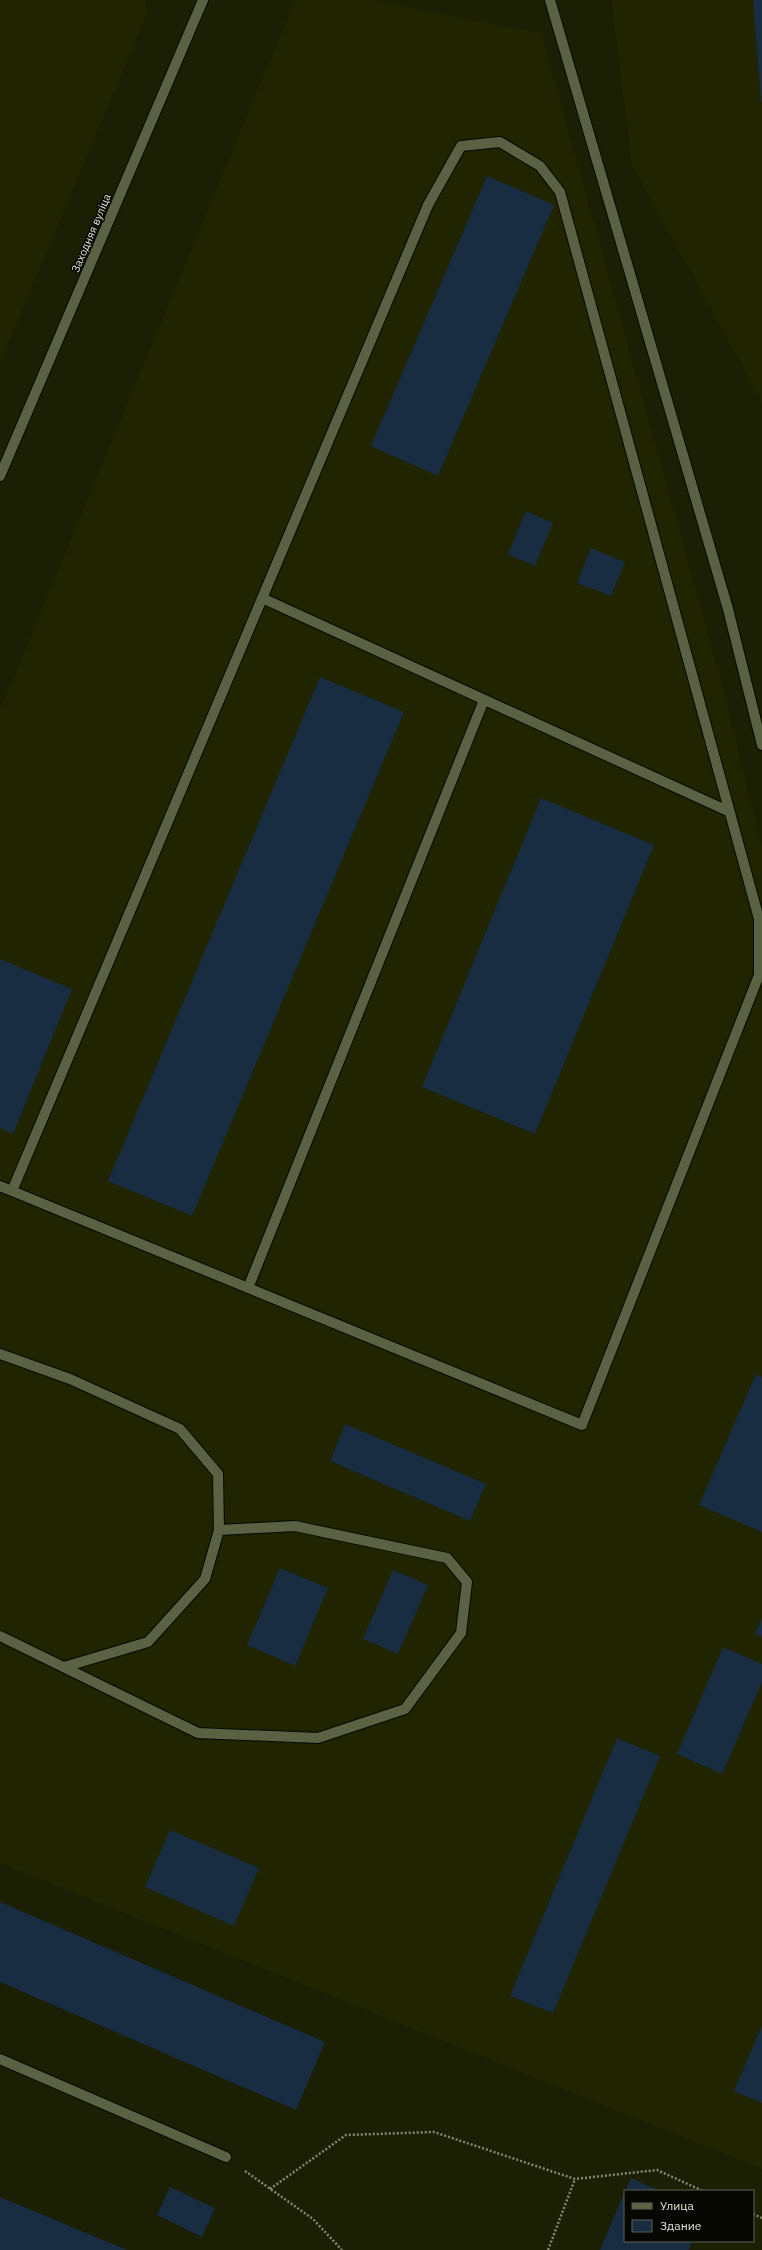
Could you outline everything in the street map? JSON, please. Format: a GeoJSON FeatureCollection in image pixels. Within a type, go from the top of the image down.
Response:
{"type":"FeatureCollection","features":[{"type":"Feature","properties":{"kind":"street","name":"Заходняя вуліца"},"geometry":{"type":"LineString","coordinates":[[0,476],[203,0]]}},
{"type":"Feature","properties":{"kind":"street"},"geometry":{"type":"LineString","coordinates":[[550,0],[728,609],[762,745]]}},
{"type":"Feature","properties":{"kind":"street"},"geometry":{"type":"LineString","coordinates":[[0,1186],[12,1191],[248,1288],[582,1425],[759,975],[759,919],[560,192],[540,166],[500,142],[461,146],[428,205],[12,1191]]}},
{"type":"Feature","properties":{"kind":"street"},"geometry":{"type":"LineString","coordinates":[[262,598],[730,812]]}},
{"type":"Feature","properties":{"kind":"street"},"geometry":{"type":"LineString","coordinates":[[248,1288],[484,700]]}},
{"type":"Feature","properties":{"kind":"street"},"geometry":{"type":"LineString","coordinates":[[0,1354],[70,1379],[180,1429],[218,1474],[219,1530],[205,1579],[148,1642],[64,1667]]}},
{"type":"Feature","properties":{"kind":"street"},"geometry":{"type":"LineString","coordinates":[[0,1636],[198,1733],[318,1738],[405,1709],[461,1633],[467,1582],[447,1558],[295,1526],[219,1530]]}},
{"type":"Feature","properties":{"kind":"street"},"geometry":{"type":"LineString","coordinates":[[0,2059],[226,2158]]}},
{"type":"Feature","properties":{"kind":"path"},"geometry":{"type":"LineString","coordinates":[[270,2189],[346,2135],[434,2132],[575,2179],[657,2170],[702,2190]]}},
{"type":"Feature","properties":{"kind":"path"},"geometry":{"type":"LineString","coordinates":[[226,2158],[313,2219],[342,2250]]}},
{"type":"Feature","properties":{"kind":"path"},"geometry":{"type":"LineString","coordinates":[[548,2250],[575,2179]]}},
{"type":"Feature","properties":{"kind":"shaded area"},"geometry":{"type":"Polygon","coordinates":[[[0,0],[145,0],[147,14],[0,363],[0,0]]]}},
{"type":"Feature","properties":{"kind":"shaded area"},"geometry":{"type":"Polygon","coordinates":[[[295,0],[372,0],[541,33],[720,677],[762,848],[762,2169],[0,1863],[0,710],[295,0]]]}},
{"type":"Feature","properties":{"kind":"shaded area"},"geometry":{"type":"Polygon","coordinates":[[[611,0],[762,0],[762,403],[632,165],[611,0]]]}},
{"type":"Feature","properties":{"kind":"building"},"geometry":{"type":"Polygon","coordinates":[[[753,0],[762,0],[762,102],[761,102],[753,0]]]}},
{"type":"Feature","properties":{"kind":"building"},"geometry":{"type":"Polygon","coordinates":[[[487,176],[554,205],[438,476],[371,446],[487,176]]]}},
{"type":"Feature","properties":{"kind":"building"},"geometry":{"type":"Polygon","coordinates":[[[526,511],[553,523],[535,566],[508,554],[526,511]]]}},
{"type":"Feature","properties":{"kind":"building"},"geometry":{"type":"Polygon","coordinates":[[[591,548],[625,562],[611,596],[577,583],[591,548]]]}},
{"type":"Feature","properties":{"kind":"building"},"geometry":{"type":"Polygon","coordinates":[[[320,677],[404,712],[192,1216],[108,1181],[320,677]]]}},
{"type":"Feature","properties":{"kind":"building"},"geometry":{"type":"Polygon","coordinates":[[[541,798],[654,845],[535,1134],[422,1087],[541,798]]]}},
{"type":"Feature","properties":{"kind":"building"},"geometry":{"type":"Polygon","coordinates":[[[0,959],[72,989],[13,1134],[0,1128],[0,959]]]}},
{"type":"Feature","properties":{"kind":"building"},"geometry":{"type":"Polygon","coordinates":[[[756,1374],[762,1377],[762,1532],[699,1505],[756,1374]]]}},
{"type":"Feature","properties":{"kind":"building"},"geometry":{"type":"Polygon","coordinates":[[[345,1424],[486,1484],[470,1521],[330,1461],[345,1424]]]}},
{"type":"Feature","properties":{"kind":"building"},"geometry":{"type":"Polygon","coordinates":[[[280,1568],[328,1588],[295,1666],[247,1645],[280,1568]]]}},
{"type":"Feature","properties":{"kind":"building"},"geometry":{"type":"Polygon","coordinates":[[[393,1570],[428,1585],[398,1654],[363,1639],[393,1570]]]}},
{"type":"Feature","properties":{"kind":"building"},"geometry":{"type":"Polygon","coordinates":[[[762,1618],[762,1637],[755,1634],[762,1618]]]}},
{"type":"Feature","properties":{"kind":"building"},"geometry":{"type":"Polygon","coordinates":[[[723,1647],[762,1664],[762,1682],[722,1774],[677,1754],[723,1647]]]}},
{"type":"Feature","properties":{"kind":"building"},"geometry":{"type":"Polygon","coordinates":[[[617,1738],[660,1756],[553,2013],[510,1996],[617,1738]]]}},
{"type":"Feature","properties":{"kind":"building"},"geometry":{"type":"Polygon","coordinates":[[[170,1830],[259,1868],[234,1926],[145,1887],[170,1830]]]}},
{"type":"Feature","properties":{"kind":"building"},"geometry":{"type":"Polygon","coordinates":[[[0,1902],[325,2042],[296,2110],[0,1982],[0,1902]]]}},
{"type":"Feature","properties":{"kind":"building"},"geometry":{"type":"Polygon","coordinates":[[[762,2025],[762,2103],[734,2091],[762,2025]]]}},
{"type":"Feature","properties":{"kind":"building"},"geometry":{"type":"Polygon","coordinates":[[[631,2178],[658,2190],[625,2190],[631,2178]]]}},
{"type":"Feature","properties":{"kind":"building"},"geometry":{"type":"Polygon","coordinates":[[[170,2187],[215,2208],[202,2237],[157,2215],[170,2187]]]}},
{"type":"Feature","properties":{"kind":"building"},"geometry":{"type":"Polygon","coordinates":[[[624,2193],[624,2242],[692,2242],[689,2250],[600,2250],[624,2193]]]}},
{"type":"Feature","properties":{"kind":"building"},"geometry":{"type":"Polygon","coordinates":[[[0,2197],[127,2250],[0,2250],[0,2197]]]}}]}
